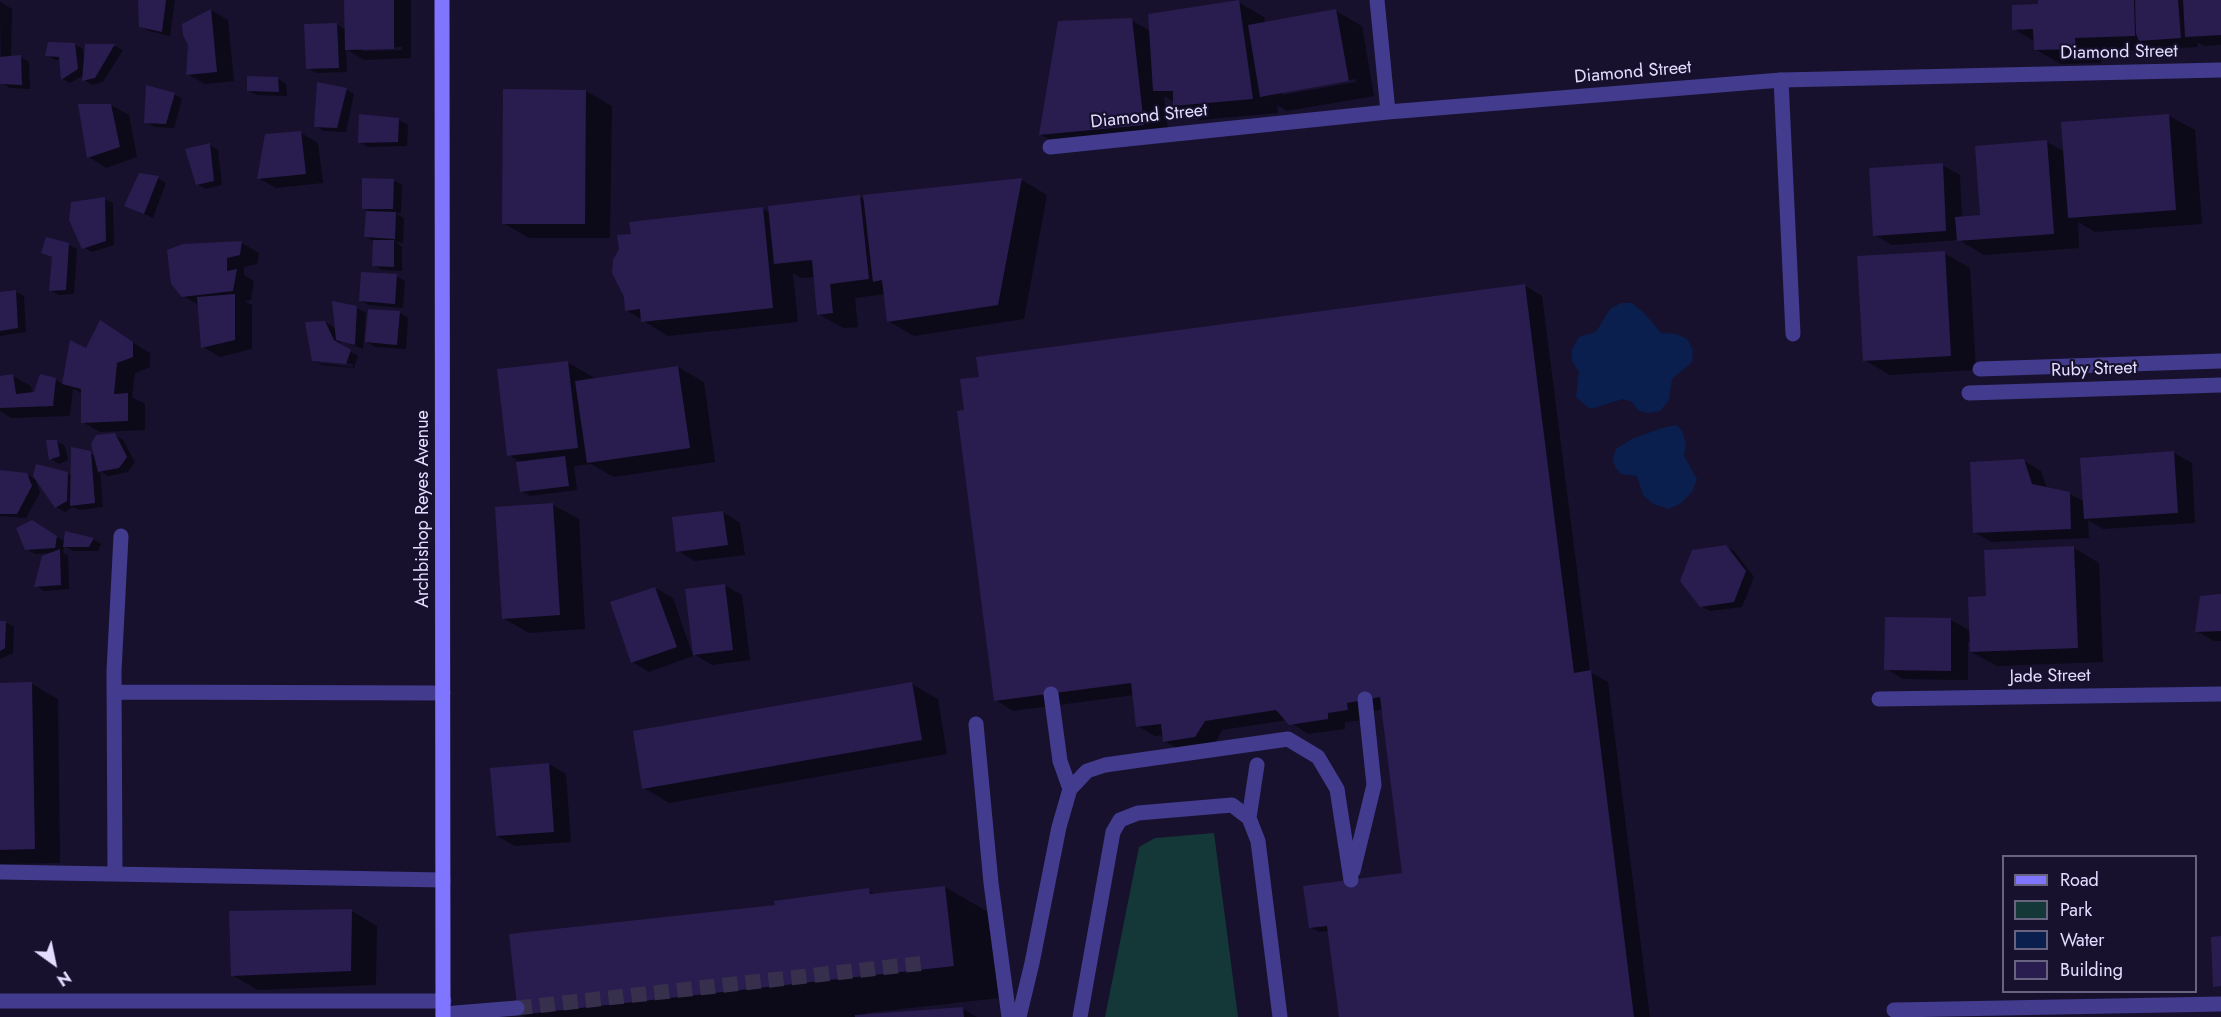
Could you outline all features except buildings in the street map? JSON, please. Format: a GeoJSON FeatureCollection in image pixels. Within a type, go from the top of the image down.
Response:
{"type":"FeatureCollection","features":[{"type":"Feature","properties":{"kind":"main road","name":"Archbishop Reyes Avenue"},"geometry":{"type":"LineString","coordinates":[[442,0],[444,1011]]}},
{"type":"Feature","properties":{"kind":"street"},"geometry":{"type":"LineString","coordinates":[[1377,0],[1388,112]]}},
{"type":"Feature","properties":{"kind":"street","name":"Diamond Street"},"geometry":{"type":"LineString","coordinates":[[1050,147],[1388,112],[1781,80],[2221,70]]}},
{"type":"Feature","properties":{"kind":"street"},"geometry":{"type":"LineString","coordinates":[[1781,80],[1793,334]]}},
{"type":"Feature","properties":{"kind":"street"},"geometry":{"type":"LineString","coordinates":[[1980,369],[2221,361]]}},
{"type":"Feature","properties":{"kind":"street","name":"Ruby Street"},"geometry":{"type":"LineString","coordinates":[[1969,393],[2221,385]]}},
{"type":"Feature","properties":{"kind":"street"},"geometry":{"type":"LineString","coordinates":[[115,874],[114,671],[122,536]]}},
{"type":"Feature","properties":{"kind":"street"},"geometry":{"type":"LineString","coordinates":[[115,692],[443,693]]}},
{"type":"Feature","properties":{"kind":"street"},"geometry":{"type":"LineString","coordinates":[[1051,694],[1060,761],[1070,789]]}},
{"type":"Feature","properties":{"kind":"street","name":"Jade Street"},"geometry":{"type":"LineString","coordinates":[[1879,699],[2221,694]]}},
{"type":"Feature","properties":{"kind":"street"},"geometry":{"type":"LineString","coordinates":[[1019,1017],[1059,827],[1070,789],[1087,771],[1105,765],[1288,739],[1318,757],[1337,789],[1351,880],[1374,785],[1365,699]]}},
{"type":"Feature","properties":{"kind":"street"},"geometry":{"type":"LineString","coordinates":[[976,724],[991,883],[1009,1017]]}},
{"type":"Feature","properties":{"kind":"street"},"geometry":{"type":"LineString","coordinates":[[1257,765],[1250,818],[1258,841],[1280,1017]]}},
{"type":"Feature","properties":{"kind":"street"},"geometry":{"type":"LineString","coordinates":[[1080,1017],[1113,832],[1120,820],[1138,813],[1232,805],[1250,818]]}},
{"type":"Feature","properties":{"kind":"street"},"geometry":{"type":"LineString","coordinates":[[0,872],[443,880]]}},
{"type":"Feature","properties":{"kind":"street"},"geometry":{"type":"LineString","coordinates":[[0,1001],[444,1011],[517,1008]]}},
{"type":"Feature","properties":{"kind":"street"},"geometry":{"type":"LineString","coordinates":[[1894,1010],[2182,1011],[2221,1004]]}},
{"type":"Feature","properties":{"kind":"green space"},"geometry":{"type":"Polygon","coordinates":[[[1214,833],[1238,1017],[1105,1017],[1139,847],[1155,838],[1214,833]]]}},
{"type":"Feature","properties":{"kind":"water"},"geometry":{"type":"Polygon","coordinates":[[[1621,303],[1632,303],[1661,333],[1676,334],[1687,339],[1693,350],[1692,362],[1672,379],[1669,400],[1660,411],[1647,413],[1638,410],[1632,402],[1623,399],[1590,409],[1576,397],[1579,372],[1572,361],[1572,349],[1579,337],[1596,332],[1610,309],[1621,303]]]}},
{"type":"Feature","properties":{"kind":"water"},"geometry":{"type":"Polygon","coordinates":[[[1676,425],[1682,431],[1686,444],[1684,456],[1697,479],[1692,492],[1680,504],[1668,509],[1653,504],[1643,495],[1637,476],[1621,474],[1615,467],[1613,459],[1616,449],[1632,439],[1676,425]]]}},
{"type":"Feature","properties":{"kind":"tunnel"},"geometry":{"type":"LineString","coordinates":[[517,1008],[925,963]]}}]}
